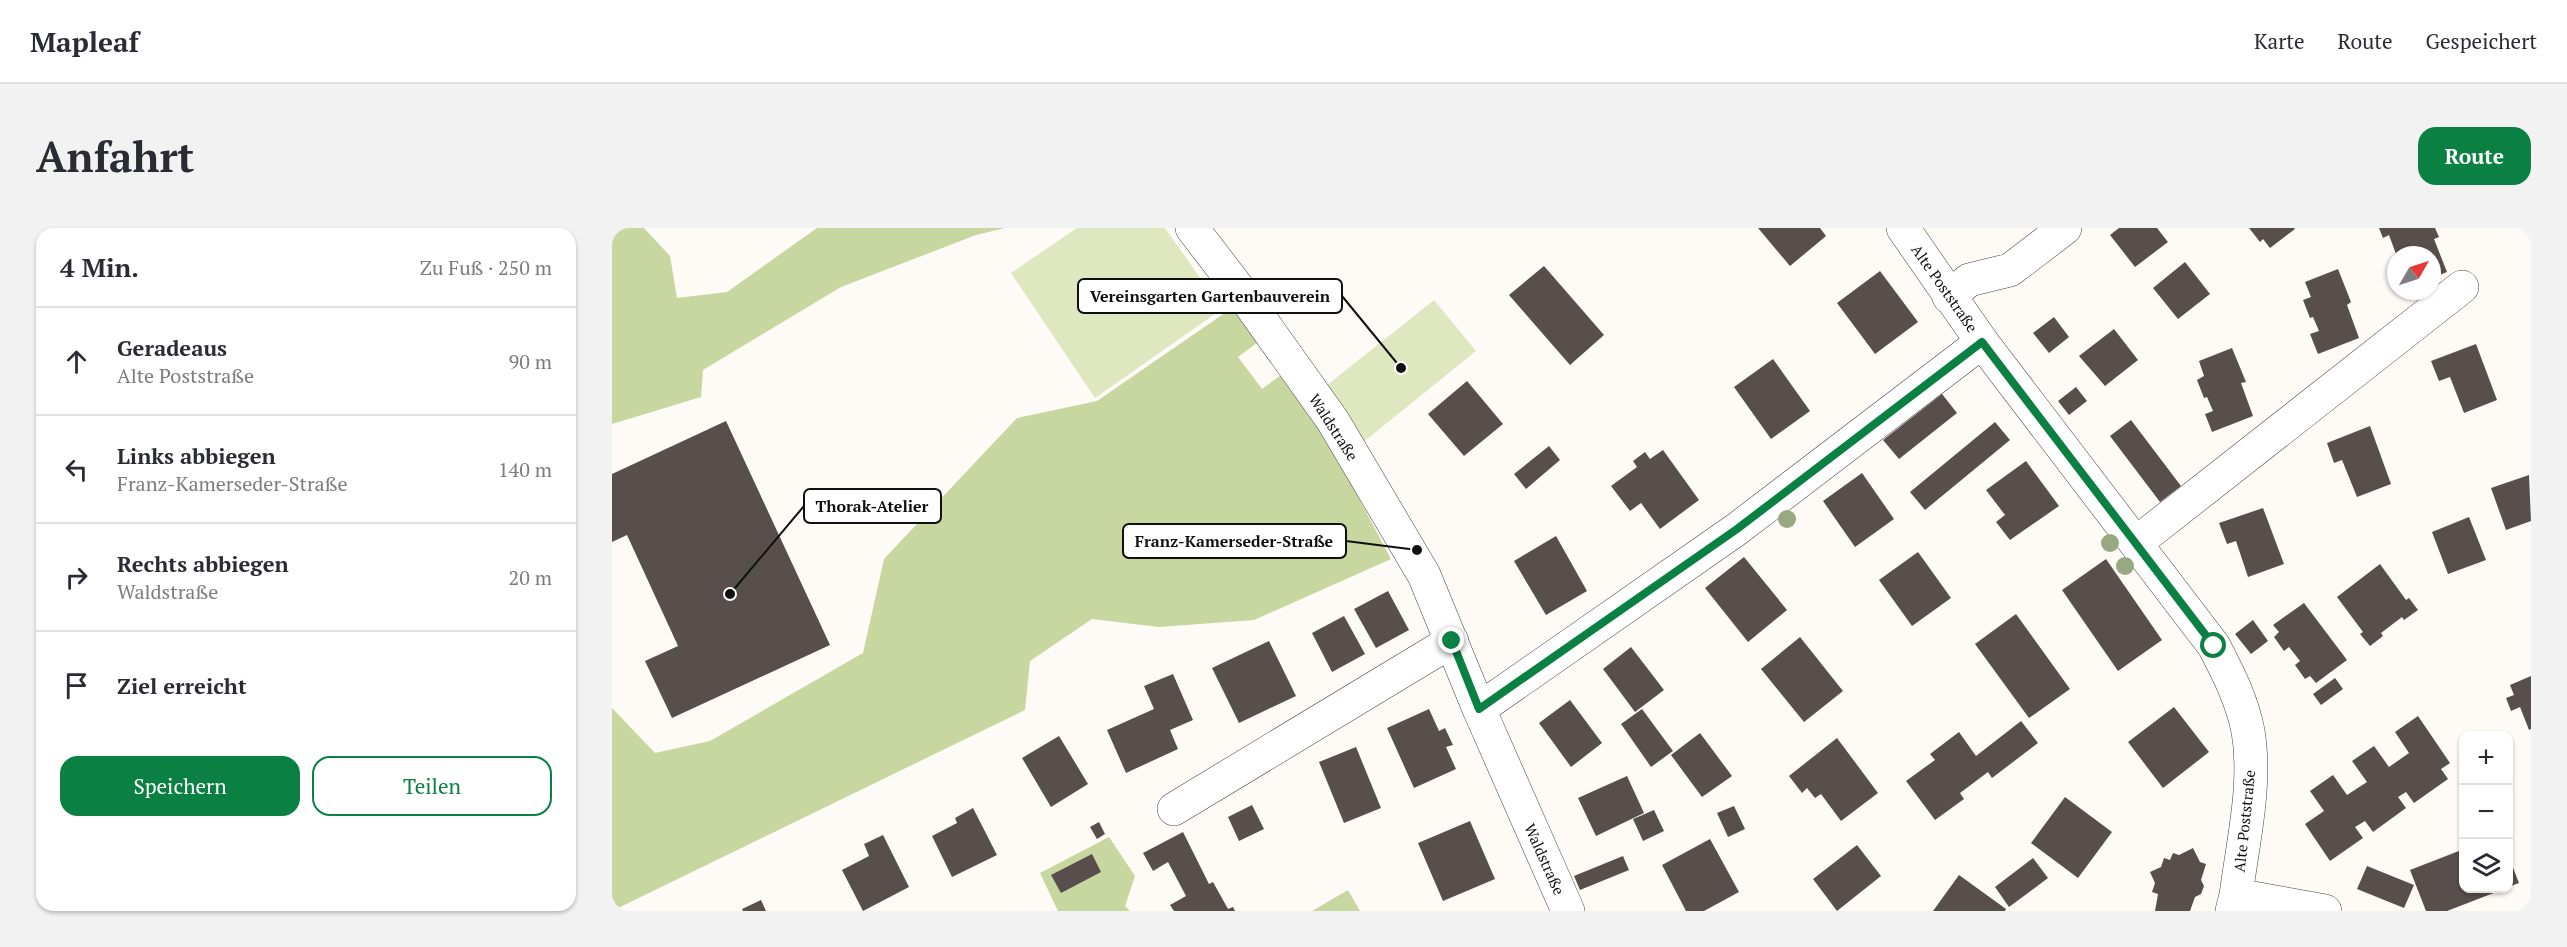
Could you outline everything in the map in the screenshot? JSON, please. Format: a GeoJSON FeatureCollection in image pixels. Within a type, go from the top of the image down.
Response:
{"type":"FeatureCollection","features":[{"type":"Feature","properties":{"kind":"street","name":"Waldstraße"},"geometry":{"type":"LineString","coordinates":[[1192,228],[1244,296],[1333,421],[1424,575],[1479,709],[1568,911]]}},
{"type":"Feature","properties":{"kind":"street","name":"Alte Poststraße"},"geometry":{"type":"LineString","coordinates":[[1903,228],[1982,342],[2214,646],[2236,689],[2247,730],[2251,770],[2234,903]]}},
{"type":"Feature","properties":{"kind":"street"},"geometry":{"type":"LineString","coordinates":[[1949,297],[1970,280],[2010,270],[2065,228]]}},
{"type":"Feature","properties":{"kind":"street"},"geometry":{"type":"LineString","coordinates":[[2141,550],[2462,287]]}},
{"type":"Feature","properties":{"kind":"street"},"geometry":{"type":"LineString","coordinates":[[2141,550],[2441,326]]}},
{"type":"Feature","properties":{"kind":"street"},"geometry":{"type":"LineString","coordinates":[[1479,709],[1737,529],[1982,342]]}},
{"type":"Feature","properties":{"kind":"street"},"geometry":{"type":"LineString","coordinates":[[1174,809],[1452,641]]}},
{"type":"Feature","properties":{"kind":"street"},"geometry":{"type":"LineString","coordinates":[[2234,903],[2325,911]]}},
{"type":"Feature","properties":{"kind":"green space"},"geometry":{"type":"Polygon","coordinates":[[[612,228],[644,228],[670,256],[677,298],[727,292],[817,228],[1005,228],[976,235],[841,287],[703,370],[701,397],[612,424],[612,228]]]}},
{"type":"Feature","properties":{"kind":"green space"},"geometry":{"type":"Polygon","coordinates":[[[1077,228],[1165,228],[1222,309],[1095,398],[1011,273],[1077,228]]]}},
{"type":"Feature","properties":{"kind":"green space"},"geometry":{"type":"Polygon","coordinates":[[[1434,300],[1476,351],[1361,444],[1326,386],[1434,300]]]}},
{"type":"Feature","properties":{"kind":"green space"},"geometry":{"type":"Polygon","coordinates":[[[1232,308],[1257,343],[1238,357],[1262,389],[1281,375],[1328,440],[1391,559],[1254,620],[1159,627],[1092,619],[1030,661],[1025,710],[612,911],[612,708],[655,753],[710,741],[863,653],[884,559],[1017,418],[1097,401],[1232,308]]]}},
{"type":"Feature","properties":{"kind":"green space"},"geometry":{"type":"Polygon","coordinates":[[[1109,837],[1135,876],[1125,906],[1130,911],[1058,911],[1040,873],[1109,837]]]}},
{"type":"Feature","properties":{"kind":"green space"},"geometry":{"type":"Polygon","coordinates":[[[1348,890],[1360,911],[1312,911],[1348,890]]]}},
{"type":"Feature","properties":{"kind":"building"},"geometry":{"type":"Polygon","coordinates":[[[1758,228],[1820,228],[1826,236],[1790,266],[1758,228]]]}},
{"type":"Feature","properties":{"kind":"building"},"geometry":{"type":"Polygon","coordinates":[[[2119,228],[2157,228],[2168,242],[2135,267],[2110,235],[2119,228]]]}},
{"type":"Feature","properties":{"kind":"building"},"geometry":{"type":"Polygon","coordinates":[[[2249,228],[2295,229],[2270,248],[2263,239],[2260,242],[2249,228]]]}},
{"type":"Feature","properties":{"kind":"building"},"geometry":{"type":"Polygon","coordinates":[[[2379,228],[2435,228],[2439,237],[2434,239],[2437,246],[2393,246],[2389,235],[2383,238],[2379,228]]]}},
{"type":"Feature","properties":{"kind":"building"},"geometry":{"type":"Polygon","coordinates":[[[2441,257],[2447,272],[2441,274],[2441,257]]]}},
{"type":"Feature","properties":{"kind":"building"},"geometry":{"type":"Polygon","coordinates":[[[2185,262],[2210,294],[2178,319],[2153,288],[2185,262]]]}},
{"type":"Feature","properties":{"kind":"building"},"geometry":{"type":"Polygon","coordinates":[[[1544,266],[1604,335],[1570,365],[1509,295],[1544,266]]]}},
{"type":"Feature","properties":{"kind":"building"},"geometry":{"type":"Polygon","coordinates":[[[2338,269],[2351,302],[2347,305],[2359,338],[2318,354],[2310,334],[2319,331],[2313,317],[2310,318],[2303,300],[2311,297],[2305,282],[2338,269]]]}},
{"type":"Feature","properties":{"kind":"building"},"geometry":{"type":"Polygon","coordinates":[[[1880,271],[1918,322],[1875,354],[1837,303],[1880,271]]]}},
{"type":"Feature","properties":{"kind":"building"},"geometry":{"type":"Polygon","coordinates":[[[2054,317],[2069,337],[2049,353],[2033,333],[2054,317]]]}},
{"type":"Feature","properties":{"kind":"building"},"geometry":{"type":"Polygon","coordinates":[[[2114,329],[2138,360],[2105,386],[2079,356],[2114,329]]]}},
{"type":"Feature","properties":{"kind":"building"},"geometry":{"type":"Polygon","coordinates":[[[2476,344],[2497,400],[2464,413],[2450,377],[2439,381],[2431,361],[2476,344]]]}},
{"type":"Feature","properties":{"kind":"building"},"geometry":{"type":"Polygon","coordinates":[[[2232,348],[2246,382],[2241,383],[2253,416],[2212,432],[2205,414],[2213,411],[2207,397],[2204,398],[2197,380],[2204,376],[2199,361],[2232,348]]]}},
{"type":"Feature","properties":{"kind":"building"},"geometry":{"type":"Polygon","coordinates":[[[1773,359],[1810,411],[1771,439],[1734,387],[1773,359]]]}},
{"type":"Feature","properties":{"kind":"building"},"geometry":{"type":"Polygon","coordinates":[[[1467,381],[1503,424],[1464,456],[1428,414],[1467,381]]]}},
{"type":"Feature","properties":{"kind":"building"},"geometry":{"type":"Polygon","coordinates":[[[2076,387],[2087,401],[2069,415],[2058,401],[2076,387]]]}},
{"type":"Feature","properties":{"kind":"building"},"geometry":{"type":"Polygon","coordinates":[[[1942,394],[1957,413],[1899,459],[1883,440],[1942,394]]]}},
{"type":"Feature","properties":{"kind":"building"},"geometry":{"type":"Polygon","coordinates":[[[2131,420],[2181,486],[2160,502],[2110,436],[2131,420]]]}},
{"type":"Feature","properties":{"kind":"building"},"geometry":{"type":"Polygon","coordinates":[[[726,421],[830,645],[672,718],[645,661],[678,646],[627,535],[612,542],[612,474],[726,421]]]}},
{"type":"Feature","properties":{"kind":"building"},"geometry":{"type":"Polygon","coordinates":[[[1995,422],[2010,440],[1925,510],[1910,492],[1995,422]]]}},
{"type":"Feature","properties":{"kind":"building"},"geometry":{"type":"Polygon","coordinates":[[[2370,426],[2391,484],[2357,497],[2342,460],[2334,463],[2327,443],[2370,426]]]}},
{"type":"Feature","properties":{"kind":"building"},"geometry":{"type":"Polygon","coordinates":[[[1549,446],[1560,460],[1526,489],[1514,474],[1549,446]]]}},
{"type":"Feature","properties":{"kind":"building"},"geometry":{"type":"Polygon","coordinates":[[[1663,450],[1699,500],[1660,529],[1641,503],[1630,511],[1611,486],[1637,467],[1633,461],[1645,452],[1650,459],[1663,450]]]}},
{"type":"Feature","properties":{"kind":"building"},"geometry":{"type":"Polygon","coordinates":[[[2026,461],[2059,506],[2010,540],[1996,522],[2005,515],[1986,490],[2026,461]]]}},
{"type":"Feature","properties":{"kind":"building"},"geometry":{"type":"Polygon","coordinates":[[[1862,473],[1894,519],[1855,547],[1823,501],[1862,473]]]}},
{"type":"Feature","properties":{"kind":"building"},"geometry":{"type":"Polygon","coordinates":[[[2529,475],[2531,521],[2506,530],[2491,488],[2529,475]]]}},
{"type":"Feature","properties":{"kind":"building"},"geometry":{"type":"Polygon","coordinates":[[[2263,508],[2284,564],[2248,577],[2236,541],[2227,544],[2219,523],[2263,508]]]}},
{"type":"Feature","properties":{"kind":"building"},"geometry":{"type":"Polygon","coordinates":[[[2469,517],[2486,560],[2448,574],[2432,532],[2469,517]]]}},
{"type":"Feature","properties":{"kind":"building"},"geometry":{"type":"Polygon","coordinates":[[[1556,536],[1587,591],[1546,615],[1514,561],[1556,536]]]}},
{"type":"Feature","properties":{"kind":"building"},"geometry":{"type":"Polygon","coordinates":[[[1918,552],[1951,598],[1912,626],[1879,580],[1918,552]]]}},
{"type":"Feature","properties":{"kind":"building"},"geometry":{"type":"Polygon","coordinates":[[[1744,557],[1787,610],[1748,642],[1705,588],[1744,557]]]}},
{"type":"Feature","properties":{"kind":"building"},"geometry":{"type":"Polygon","coordinates":[[[2106,559],[2162,640],[2118,671],[2062,590],[2106,559]]]}},
{"type":"Feature","properties":{"kind":"building"},"geometry":{"type":"Polygon","coordinates":[[[2380,564],[2406,600],[2409,598],[2418,610],[2404,620],[2402,617],[2381,633],[2383,636],[2370,646],[2360,634],[2363,632],[2337,597],[2380,564]]]}},
{"type":"Feature","properties":{"kind":"building"},"geometry":{"type":"Polygon","coordinates":[[[1388,591],[1409,630],[1376,648],[1354,609],[1388,591]]]}},
{"type":"Feature","properties":{"kind":"building"},"geometry":{"type":"Polygon","coordinates":[[[2304,603],[2347,660],[2316,683],[2310,676],[2305,679],[2295,665],[2300,661],[2289,647],[2284,651],[2274,637],[2279,632],[2273,625],[2304,603]]]}},
{"type":"Feature","properties":{"kind":"building"},"geometry":{"type":"Polygon","coordinates":[[[2016,614],[2070,689],[2029,718],[1975,644],[2016,614]]]}},
{"type":"Feature","properties":{"kind":"building"},"geometry":{"type":"Polygon","coordinates":[[[1344,616],[1365,654],[1332,672],[1312,633],[1344,616]]]}},
{"type":"Feature","properties":{"kind":"building"},"geometry":{"type":"Polygon","coordinates":[[[2253,620],[2268,641],[2251,654],[2235,634],[2253,620]]]}},
{"type":"Feature","properties":{"kind":"building"},"geometry":{"type":"Polygon","coordinates":[[[1800,637],[1843,691],[1804,722],[1761,669],[1800,637]]]}},
{"type":"Feature","properties":{"kind":"building"},"geometry":{"type":"Polygon","coordinates":[[[1269,641],[1296,696],[1239,723],[1212,668],[1269,641]]]}},
{"type":"Feature","properties":{"kind":"building"},"geometry":{"type":"Polygon","coordinates":[[[1631,647],[1664,690],[1635,712],[1603,669],[1631,647]]]}},
{"type":"Feature","properties":{"kind":"building"},"geometry":{"type":"Polygon","coordinates":[[[1173,674],[1193,720],[1170,730],[1178,749],[1126,773],[1107,730],[1154,709],[1144,686],[1173,674]]]}},
{"type":"Feature","properties":{"kind":"building"},"geometry":{"type":"Polygon","coordinates":[[[2531,676],[2531,729],[2529,730],[2520,707],[2511,711],[2506,698],[2514,695],[2510,685],[2531,676]]]}},
{"type":"Feature","properties":{"kind":"building"},"geometry":{"type":"Polygon","coordinates":[[[2335,678],[2343,689],[2321,705],[2313,694],[2335,678]]]}},
{"type":"Feature","properties":{"kind":"building"},"geometry":{"type":"Polygon","coordinates":[[[1570,700],[1602,743],[1571,767],[1539,723],[1570,700]]]}},
{"type":"Feature","properties":{"kind":"building"},"geometry":{"type":"Polygon","coordinates":[[[2174,707],[2209,752],[2163,788],[2128,742],[2174,707]]]}},
{"type":"Feature","properties":{"kind":"building"},"geometry":{"type":"Polygon","coordinates":[[[1429,709],[1439,731],[1445,728],[1453,745],[1446,747],[1456,769],[1414,788],[1387,728],[1429,709]]]}},
{"type":"Feature","properties":{"kind":"building"},"geometry":{"type":"Polygon","coordinates":[[[1642,709],[1673,751],[1651,767],[1621,724],[1642,709]]]}},
{"type":"Feature","properties":{"kind":"building"},"geometry":{"type":"Polygon","coordinates":[[[2418,716],[2450,763],[2441,769],[2448,779],[2414,803],[2406,792],[2398,797],[2406,808],[2373,832],[2365,821],[2355,827],[2363,838],[2330,861],[2305,824],[2324,811],[2310,791],[2333,775],[2347,795],[2367,782],[2352,761],[2374,746],[2389,767],[2409,753],[2395,732],[2418,716]]]}},
{"type":"Feature","properties":{"kind":"building"},"geometry":{"type":"Polygon","coordinates":[[[2021,721],[2038,743],[1992,778],[1988,772],[1960,793],[1964,799],[1935,820],[1906,781],[1935,760],[1930,754],[1959,732],[1976,756],[2021,721]]]}},
{"type":"Feature","properties":{"kind":"building"},"geometry":{"type":"Polygon","coordinates":[[[1700,733],[1732,776],[1702,797],[1671,755],[1700,733]]]}},
{"type":"Feature","properties":{"kind":"building"},"geometry":{"type":"Polygon","coordinates":[[[1059,736],[1088,784],[1051,807],[1022,758],[1059,736]]]}},
{"type":"Feature","properties":{"kind":"building"},"geometry":{"type":"Polygon","coordinates":[[[1837,738],[1878,793],[1841,821],[1821,794],[1815,798],[1807,788],[1802,793],[1789,776],[1837,738]]]}},
{"type":"Feature","properties":{"kind":"building"},"geometry":{"type":"Polygon","coordinates":[[[1356,747],[1381,808],[1344,823],[1319,762],[1356,747]]]}},
{"type":"Feature","properties":{"kind":"building"},"geometry":{"type":"Polygon","coordinates":[[[1627,776],[1644,813],[1596,836],[1578,798],[1627,776]]]}},
{"type":"Feature","properties":{"kind":"building"},"geometry":{"type":"Polygon","coordinates":[[[2065,797],[2112,832],[2078,878],[2031,843],[2065,797]]]}},
{"type":"Feature","properties":{"kind":"building"},"geometry":{"type":"Polygon","coordinates":[[[1252,805],[1264,829],[1239,841],[1228,817],[1252,805]]]}},
{"type":"Feature","properties":{"kind":"building"},"geometry":{"type":"Polygon","coordinates":[[[1734,806],[1745,829],[1728,837],[1717,813],[1734,806]]]}},
{"type":"Feature","properties":{"kind":"building"},"geometry":{"type":"Polygon","coordinates":[[[973,808],[997,855],[952,877],[932,836],[957,823],[955,818],[973,808]]]}},
{"type":"Feature","properties":{"kind":"building"},"geometry":{"type":"Polygon","coordinates":[[[1654,810],[1664,831],[1643,841],[1633,819],[1654,810]]]}},
{"type":"Feature","properties":{"kind":"building"},"geometry":{"type":"Polygon","coordinates":[[[1470,821],[1495,879],[1443,901],[1418,843],[1470,821]]]}},
{"type":"Feature","properties":{"kind":"building"},"geometry":{"type":"Polygon","coordinates":[[[1099,822],[1105,834],[1097,839],[1090,827],[1099,822]]]}},
{"type":"Feature","properties":{"kind":"building"},"geometry":{"type":"Polygon","coordinates":[[[1183,832],[1209,884],[1213,882],[1228,909],[1233,907],[1235,911],[1174,911],[1170,905],[1186,896],[1168,862],[1153,871],[1143,853],[1183,832]]]}},
{"type":"Feature","properties":{"kind":"building"},"geometry":{"type":"Polygon","coordinates":[[[883,835],[909,887],[863,911],[842,870],[869,856],[864,844],[883,835]]]}},
{"type":"Feature","properties":{"kind":"building"},"geometry":{"type":"Polygon","coordinates":[[[1710,839],[1739,892],[1704,911],[1686,911],[1662,865],[1710,839]]]}},
{"type":"Feature","properties":{"kind":"building"},"geometry":{"type":"Polygon","coordinates":[[[1857,845],[1881,876],[1837,911],[1813,879],[1857,845]]]}},
{"type":"Feature","properties":{"kind":"building"},"geometry":{"type":"Polygon","coordinates":[[[2193,848],[2200,862],[2206,864],[2201,880],[2204,886],[2201,894],[2195,897],[2190,911],[2155,911],[2158,894],[2152,892],[2155,883],[2150,872],[2161,867],[2164,858],[2170,860],[2173,853],[2179,855],[2193,848]]]}},
{"type":"Feature","properties":{"kind":"building"},"geometry":{"type":"Polygon","coordinates":[[[2459,851],[2459,893],[2494,893],[2447,911],[2426,911],[2410,870],[2459,851]]]}},
{"type":"Feature","properties":{"kind":"building"},"geometry":{"type":"Polygon","coordinates":[[[1092,854],[1101,872],[1061,893],[1051,875],[1092,854]]]}},
{"type":"Feature","properties":{"kind":"building"},"geometry":{"type":"Polygon","coordinates":[[[1623,856],[1629,870],[1580,890],[1574,876],[1623,856]]]}},
{"type":"Feature","properties":{"kind":"building"},"geometry":{"type":"Polygon","coordinates":[[[2033,858],[2048,878],[2009,907],[1995,887],[2033,858]]]}},
{"type":"Feature","properties":{"kind":"building"},"geometry":{"type":"Polygon","coordinates":[[[2367,866],[2414,885],[2404,908],[2357,889],[2367,866]]]}},
{"type":"Feature","properties":{"kind":"building"},"geometry":{"type":"Polygon","coordinates":[[[2513,868],[2519,883],[2513,885],[2513,868]]]}},
{"type":"Feature","properties":{"kind":"building"},"geometry":{"type":"Polygon","coordinates":[[[1959,875],[2006,909],[2005,911],[1933,911],[1959,875]]]}},
{"type":"Feature","properties":{"kind":"building"},"geometry":{"type":"Polygon","coordinates":[[[761,900],[766,911],[743,911],[742,909],[761,900]]]}},
{"type":"Feature","properties":{"kind":"place","name":"Vereinsgarten Gartenbauverein"},"geometry":{"type":"Point","coordinates":[1401,368]}},
{"type":"Feature","properties":{"kind":"place","name":"Franz-Kamerseder-Straße"},"geometry":{"type":"Point","coordinates":[1417,550]}},
{"type":"Feature","properties":{"kind":"place","name":"Thorak-Atelier"},"geometry":{"type":"Point","coordinates":[730,594]}},
{"type":"Feature","properties":{"kind":"route"},"geometry":{"type":"LineString","coordinates":[[1452,641],[1479,709],[1737,529],[1982,342],[2214,646]]}}]}
